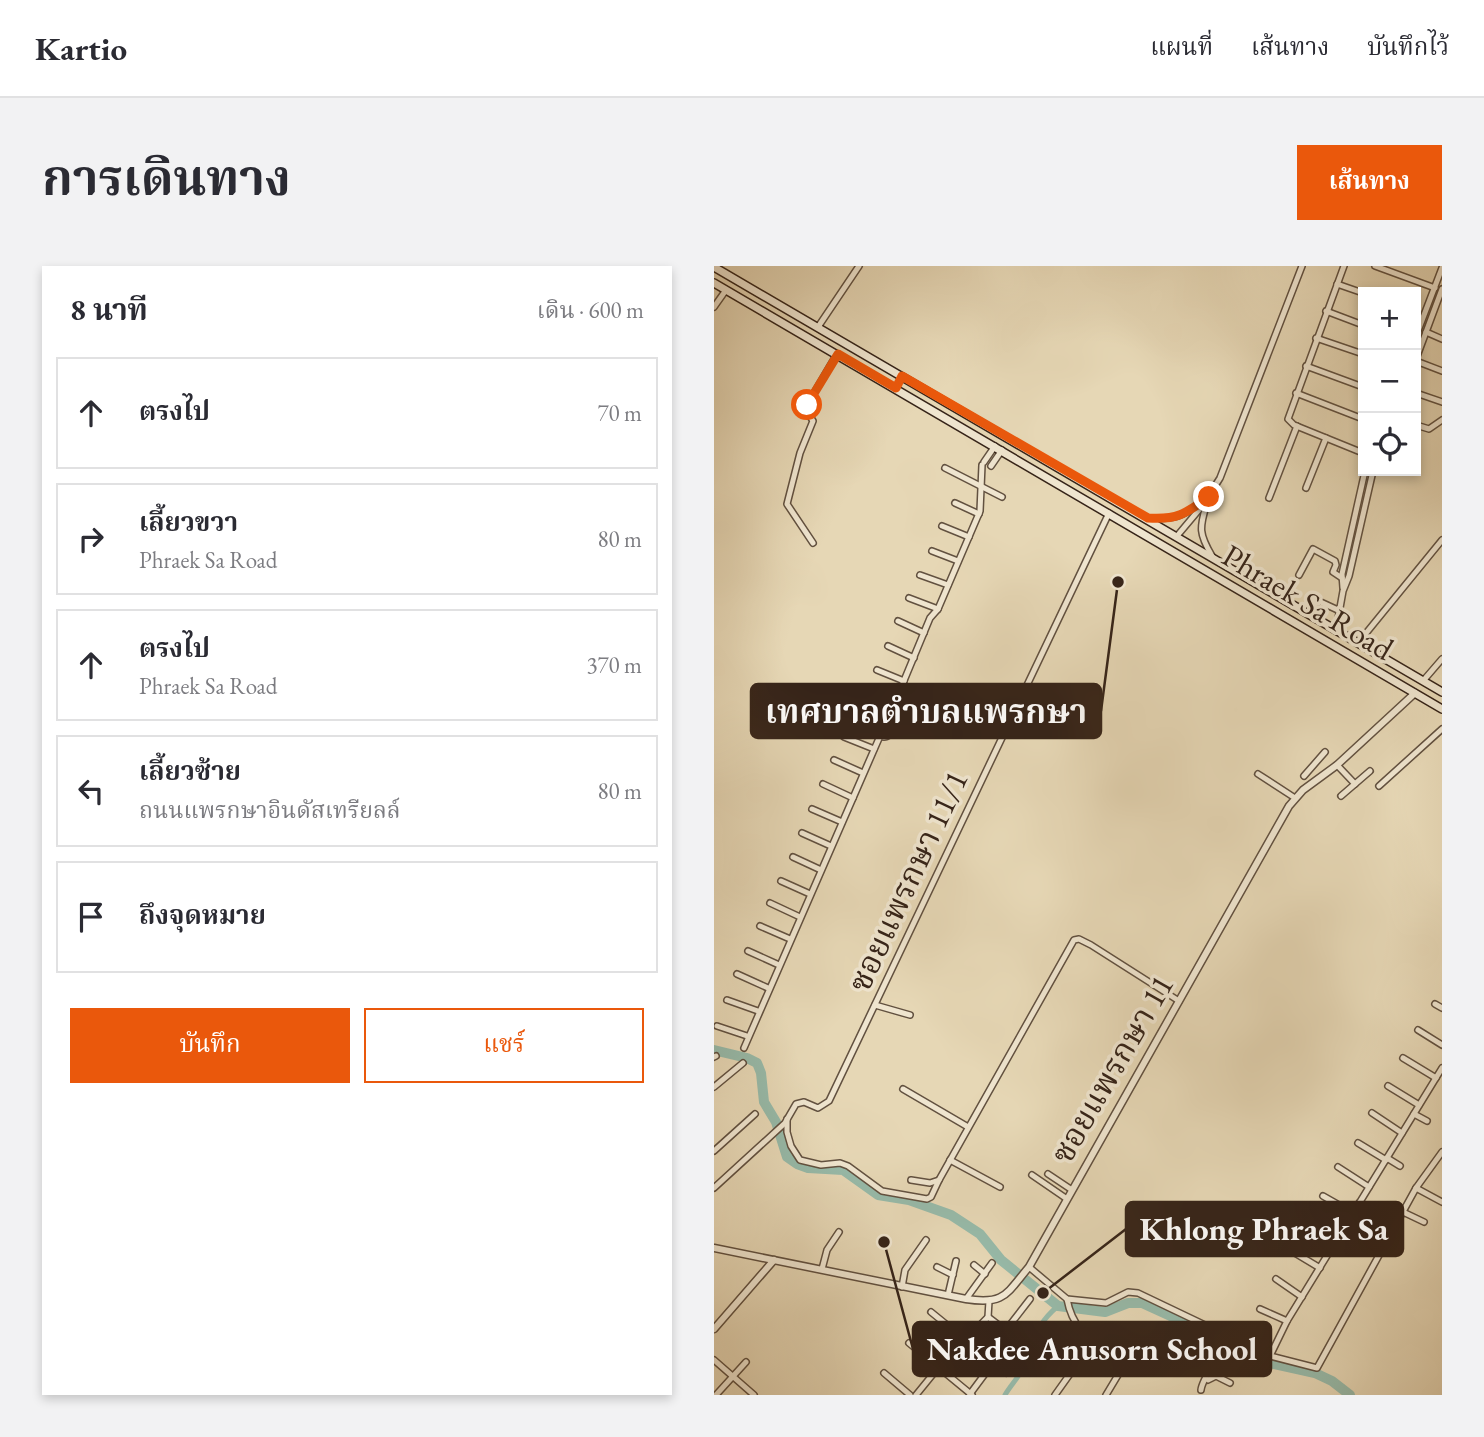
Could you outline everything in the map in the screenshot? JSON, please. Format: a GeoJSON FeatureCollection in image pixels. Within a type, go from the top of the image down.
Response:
{"type":"FeatureCollection","features":[{"type":"Feature","properties":{"kind":"main road","name":"Phraek Sa Road"},"geometry":{"type":"LineString","coordinates":[[714,267],[1442,692]]}},
{"type":"Feature","properties":{"kind":"main road","name":"Phraek Sa Road"},"geometry":{"type":"LineString","coordinates":[[714,283],[1442,709]]}},
{"type":"Feature","properties":{"kind":"main road"},"geometry":{"type":"LineString","coordinates":[[896,388],[902,376]]}},
{"type":"Feature","properties":{"kind":"street"},"geometry":{"type":"LineString","coordinates":[[818,327],[859,266]]}},
{"type":"Feature","properties":{"kind":"street"},"geometry":{"type":"LineString","coordinates":[[1177,536],[1209,497],[1220,478],[1302,266]]}},
{"type":"Feature","properties":{"kind":"street"},"geometry":{"type":"LineString","coordinates":[[1344,266],[1288,419],[1297,426],[1358,451]]}},
{"type":"Feature","properties":{"kind":"street"},"geometry":{"type":"LineString","coordinates":[[1375,266],[1435,288]]}},
{"type":"Feature","properties":{"kind":"street"},"geometry":{"type":"LineString","coordinates":[[1421,323],[1424,315],[1436,303],[1435,288],[1442,268]]}},
{"type":"Feature","properties":{"kind":"street"},"geometry":{"type":"LineString","coordinates":[[1337,284],[1358,291]]}},
{"type":"Feature","properties":{"kind":"street"},"geometry":{"type":"LineString","coordinates":[[1420,350],[1442,289]]}},
{"type":"Feature","properties":{"kind":"street"},"geometry":{"type":"LineString","coordinates":[[714,307],[726,290]]}},
{"type":"Feature","properties":{"kind":"street"},"geometry":{"type":"LineString","coordinates":[[1326,311],[1358,323]]}},
{"type":"Feature","properties":{"kind":"street"},"geometry":{"type":"LineString","coordinates":[[1426,332],[1442,339]]}},
{"type":"Feature","properties":{"kind":"street"},"geometry":{"type":"LineString","coordinates":[[1316,338],[1358,352]]}},
{"type":"Feature","properties":{"kind":"street"},"geometry":{"type":"LineString","coordinates":[[813,543],[787,507],[787,498],[813,421],[806,410],[807,405],[838,354]]}},
{"type":"Feature","properties":{"kind":"street"},"geometry":{"type":"LineString","coordinates":[[1421,362],[1442,371]]}},
{"type":"Feature","properties":{"kind":"street"},"geometry":{"type":"LineString","coordinates":[[1306,366],[1358,385]]}},
{"type":"Feature","properties":{"kind":"street"},"geometry":{"type":"LineString","coordinates":[[1296,393],[1358,417]]}},
{"type":"Feature","properties":{"kind":"street"},"geometry":{"type":"LineString","coordinates":[[1421,395],[1442,402]]}},
{"type":"Feature","properties":{"kind":"street"},"geometry":{"type":"LineString","coordinates":[[1421,427],[1429,429],[1442,420]]}},
{"type":"Feature","properties":{"kind":"street"},"geometry":{"type":"LineString","coordinates":[[1269,498],[1297,426]]}},
{"type":"Feature","properties":{"kind":"street"},"geometry":{"type":"LineString","coordinates":[[1306,488],[1326,438]]}},
{"type":"Feature","properties":{"kind":"street"},"geometry":{"type":"LineString","coordinates":[[983,467],[990,468],[998,448]]}},
{"type":"Feature","properties":{"kind":"street"},"geometry":{"type":"LineString","coordinates":[[744,1048],[880,736],[885,737],[890,733],[886,724],[893,705],[979,514],[983,467],[998,448]]}},
{"type":"Feature","properties":{"kind":"street"},"geometry":{"type":"LineString","coordinates":[[945,468],[1002,497]]}},
{"type":"Feature","properties":{"kind":"street"},"geometry":{"type":"LineString","coordinates":[[1343,592],[1342,578],[1364,476]]}},
{"type":"Feature","properties":{"kind":"street"},"geometry":{"type":"LineString","coordinates":[[1336,630],[1372,476]]}},
{"type":"Feature","properties":{"kind":"street"},"geometry":{"type":"LineString","coordinates":[[1148,518],[1183,516],[1209,497]]}},
{"type":"Feature","properties":{"kind":"street"},"geometry":{"type":"LineString","coordinates":[[1209,497],[1200,528],[1203,541],[1212,556]]}},
{"type":"Feature","properties":{"kind":"street"},"geometry":{"type":"LineString","coordinates":[[955,503],[979,514]]}},
{"type":"Feature","properties":{"kind":"street","name":"ซอยแพรกษา 11/1"},"geometry":{"type":"LineString","coordinates":[[786,1121],[796,1104],[804,1102],[818,1108],[826,1105],[1109,513]]}},
{"type":"Feature","properties":{"kind":"street"},"geometry":{"type":"LineString","coordinates":[[1356,513],[1363,515]]}},
{"type":"Feature","properties":{"kind":"street"},"geometry":{"type":"LineString","coordinates":[[942,526],[969,537]]}},
{"type":"Feature","properties":{"kind":"street"},"geometry":{"type":"LineString","coordinates":[[1358,643],[1442,540]]}},
{"type":"Feature","properties":{"kind":"street"},"geometry":{"type":"LineString","coordinates":[[1299,575],[1313,549],[1335,561],[1333,572],[1342,578]]}},
{"type":"Feature","properties":{"kind":"street"},"geometry":{"type":"LineString","coordinates":[[932,551],[958,561]]}},
{"type":"Feature","properties":{"kind":"street"},"geometry":{"type":"LineString","coordinates":[[920,575],[948,585]]}},
{"type":"Feature","properties":{"kind":"street"},"geometry":{"type":"LineString","coordinates":[[909,598],[938,609]]}},
{"type":"Feature","properties":{"kind":"street"},"geometry":{"type":"LineString","coordinates":[[1314,599],[1340,611]]}},
{"type":"Feature","properties":{"kind":"street"},"geometry":{"type":"LineString","coordinates":[[898,621],[924,633]]}},
{"type":"Feature","properties":{"kind":"street"},"geometry":{"type":"LineString","coordinates":[[888,646],[914,657]]}},
{"type":"Feature","properties":{"kind":"street"},"geometry":{"type":"LineString","coordinates":[[1423,681],[1442,659]]}},
{"type":"Feature","properties":{"kind":"street"},"geometry":{"type":"LineString","coordinates":[[877,670],[904,681]]}},
{"type":"Feature","properties":{"kind":"street"},"geometry":{"type":"LineString","coordinates":[[865,693],[893,705]]}},
{"type":"Feature","properties":{"kind":"street","name":"ซอยแพรกษา 11"},"geometry":{"type":"LineString","coordinates":[[989,1301],[1003,1297],[1027,1269],[1281,818],[1295,798],[1336,766],[1415,693]]}},
{"type":"Feature","properties":{"kind":"street"},"geometry":{"type":"LineString","coordinates":[[1379,786],[1442,729]]}},
{"type":"Feature","properties":{"kind":"street"},"geometry":{"type":"LineString","coordinates":[[844,737],[874,749]]}},
{"type":"Feature","properties":{"kind":"street"},"geometry":{"type":"LineString","coordinates":[[1304,776],[1323,755],[1354,784]]}},
{"type":"Feature","properties":{"kind":"street"},"geometry":{"type":"LineString","coordinates":[[834,760],[863,774]]}},
{"type":"Feature","properties":{"kind":"street"},"geometry":{"type":"LineString","coordinates":[[1340,796],[1370,771]]}},
{"type":"Feature","properties":{"kind":"street"},"geometry":{"type":"LineString","coordinates":[[1258,774],[1295,798]]}},
{"type":"Feature","properties":{"kind":"street"},"geometry":{"type":"LineString","coordinates":[[823,784],[853,798]]}},
{"type":"Feature","properties":{"kind":"street"},"geometry":{"type":"LineString","coordinates":[[812,809],[842,822]]}},
{"type":"Feature","properties":{"kind":"street"},"geometry":{"type":"LineString","coordinates":[[802,833],[831,846]]}},
{"type":"Feature","properties":{"kind":"street"},"geometry":{"type":"LineString","coordinates":[[793,857],[821,870]]}},
{"type":"Feature","properties":{"kind":"street"},"geometry":{"type":"LineString","coordinates":[[781,881],[810,894]]}},
{"type":"Feature","properties":{"kind":"street"},"geometry":{"type":"LineString","coordinates":[[770,903],[800,916]]}},
{"type":"Feature","properties":{"kind":"street"},"geometry":{"type":"LineString","coordinates":[[760,926],[790,939]]}},
{"type":"Feature","properties":{"kind":"street"},"geometry":{"type":"LineString","coordinates":[[786,1121],[786,1132],[795,1156],[802,1161],[821,1165],[843,1164],[882,1191],[927,1199],[933,1195],[968,1127],[1076,939],[1107,955],[1179,1002]]}},
{"type":"Feature","properties":{"kind":"street"},"geometry":{"type":"LineString","coordinates":[[748,951],[779,965]]}},
{"type":"Feature","properties":{"kind":"street"},"geometry":{"type":"LineString","coordinates":[[737,974],[768,988]]}},
{"type":"Feature","properties":{"kind":"street"},"geometry":{"type":"LineString","coordinates":[[727,1000],[758,1011]]}},
{"type":"Feature","properties":{"kind":"street"},"geometry":{"type":"LineString","coordinates":[[876,1004],[911,1015]]}},
{"type":"Feature","properties":{"kind":"street"},"geometry":{"type":"LineString","coordinates":[[1435,1004],[1442,1008]]}},
{"type":"Feature","properties":{"kind":"street"},"geometry":{"type":"LineString","coordinates":[[718,1026],[747,1036]]}},
{"type":"Feature","properties":{"kind":"street"},"geometry":{"type":"LineString","coordinates":[[1418,1030],[1442,1045]]}},
{"type":"Feature","properties":{"kind":"street"},"geometry":{"type":"LineString","coordinates":[[1403,1058],[1436,1078]]}},
{"type":"Feature","properties":{"kind":"street"},"geometry":{"type":"LineString","coordinates":[[714,1087],[743,1063]]}},
{"type":"Feature","properties":{"kind":"street"},"geometry":{"type":"LineString","coordinates":[[1270,1356],[1287,1321],[1442,1068]]}},
{"type":"Feature","properties":{"kind":"street"},"geometry":{"type":"LineString","coordinates":[[1388,1086],[1419,1105]]}},
{"type":"Feature","properties":{"kind":"street"},"geometry":{"type":"LineString","coordinates":[[903,1089],[968,1127]]}},
{"type":"Feature","properties":{"kind":"street"},"geometry":{"type":"LineString","coordinates":[[1372,1113],[1402,1133]]}},
{"type":"Feature","properties":{"kind":"street"},"geometry":{"type":"LineString","coordinates":[[714,1151],[755,1114]]}},
{"type":"Feature","properties":{"kind":"street"},"geometry":{"type":"LineString","coordinates":[[1414,1114],[1427,1121]]}},
{"type":"Feature","properties":{"kind":"street"},"geometry":{"type":"LineString","coordinates":[[714,1188],[786,1121]]}},
{"type":"Feature","properties":{"kind":"street"},"geometry":{"type":"LineString","coordinates":[[1358,1143],[1400,1166]]}},
{"type":"Feature","properties":{"kind":"street"},"geometry":{"type":"LineString","coordinates":[[1067,1302],[1106,1303],[1128,1292],[1138,1293],[1270,1356],[1319,1367],[1416,1188],[1442,1152]]}},
{"type":"Feature","properties":{"kind":"street"},"geometry":{"type":"LineString","coordinates":[[950,1160],[1000,1186]]}},
{"type":"Feature","properties":{"kind":"street"},"geometry":{"type":"LineString","coordinates":[[1338,1167],[1369,1187]]}},
{"type":"Feature","properties":{"kind":"street"},"geometry":{"type":"LineString","coordinates":[[1048,1174],[1072,1190]]}},
{"type":"Feature","properties":{"kind":"street"},"geometry":{"type":"LineString","coordinates":[[1032,1175],[1067,1199]]}},
{"type":"Feature","properties":{"kind":"street"},"geometry":{"type":"LineString","coordinates":[[911,1180],[930,1183],[939,1180]]}},
{"type":"Feature","properties":{"kind":"street"},"geometry":{"type":"LineString","coordinates":[[1416,1188],[1442,1202]]}},
{"type":"Feature","properties":{"kind":"street"},"geometry":{"type":"LineString","coordinates":[[1322,1196],[1353,1213]]}},
{"type":"Feature","properties":{"kind":"street"},"geometry":{"type":"LineString","coordinates":[[1359,1203],[1373,1211]]}},
{"type":"Feature","properties":{"kind":"street"},"geometry":{"type":"LineString","coordinates":[[1403,1212],[1423,1222]]}},
{"type":"Feature","properties":{"kind":"street"},"geometry":{"type":"LineString","coordinates":[[1305,1222],[1336,1241]]}},
{"type":"Feature","properties":{"kind":"street"},"geometry":{"type":"LineString","coordinates":[[822,1269],[827,1250],[839,1232]]}},
{"type":"Feature","properties":{"kind":"street"},"geometry":{"type":"LineString","coordinates":[[902,1287],[905,1270],[926,1240]]}},
{"type":"Feature","properties":{"kind":"street"},"geometry":{"type":"LineString","coordinates":[[714,1248],[902,1287],[989,1301],[988,1317],[938,1368],[916,1395]]}},
{"type":"Feature","properties":{"kind":"street"},"geometry":{"type":"LineString","coordinates":[[1290,1250],[1320,1268]]}},
{"type":"Feature","properties":{"kind":"street"},"geometry":{"type":"LineString","coordinates":[[714,1329],[774,1260]]}},
{"type":"Feature","properties":{"kind":"street"},"geometry":{"type":"LineString","coordinates":[[948,1295],[956,1261]]}},
{"type":"Feature","properties":{"kind":"street"},"geometry":{"type":"LineString","coordinates":[[966,1299],[992,1264]]}},
{"type":"Feature","properties":{"kind":"street"},"geometry":{"type":"LineString","coordinates":[[974,1265],[985,1274]]}},
{"type":"Feature","properties":{"kind":"street"},"geometry":{"type":"LineString","coordinates":[[937,1267],[953,1275]]}},
{"type":"Feature","properties":{"kind":"street"},"geometry":{"type":"LineString","coordinates":[[1027,1269],[1067,1302],[1087,1338],[1122,1362],[1124,1368]]}},
{"type":"Feature","properties":{"kind":"street"},"geometry":{"type":"LineString","coordinates":[[1276,1279],[1302,1297]]}},
{"type":"Feature","properties":{"kind":"street"},"geometry":{"type":"LineString","coordinates":[[1006,1331],[1030,1299]]}},
{"type":"Feature","properties":{"kind":"street"},"geometry":{"type":"LineString","coordinates":[[1260,1309],[1287,1321]]}},
{"type":"Feature","properties":{"kind":"street"},"geometry":{"type":"LineString","coordinates":[[931,1312],[1006,1373]]}},
{"type":"Feature","properties":{"kind":"street"},"geometry":{"type":"LineString","coordinates":[[988,1317],[1021,1342]]}},
{"type":"Feature","properties":{"kind":"street"},"geometry":{"type":"LineString","coordinates":[[1106,1395],[1151,1329],[1171,1327]]}},
{"type":"Feature","properties":{"kind":"street"},"geometry":{"type":"LineString","coordinates":[[1123,1328],[1143,1339]]}},
{"type":"Feature","properties":{"kind":"street"},"geometry":{"type":"LineString","coordinates":[[1060,1341],[1069,1343],[1087,1338]]}},
{"type":"Feature","properties":{"kind":"street"},"geometry":{"type":"LineString","coordinates":[[909,1343],[970,1395],[993,1363]]}},
{"type":"Feature","properties":{"kind":"street"},"geometry":{"type":"LineString","coordinates":[[1055,1395],[1093,1343]]}},
{"type":"Feature","properties":{"kind":"street"},"geometry":{"type":"LineString","coordinates":[[1137,1348],[1161,1355]]}},
{"type":"Feature","properties":{"kind":"street"},"geometry":{"type":"LineString","coordinates":[[1200,1393],[1202,1384],[1223,1348]]}},
{"type":"Feature","properties":{"kind":"street"},"geometry":{"type":"LineString","coordinates":[[1093,1366],[1104,1350]]}},
{"type":"Feature","properties":{"kind":"street"},"geometry":{"type":"LineString","coordinates":[[714,1360],[754,1395]]}},
{"type":"Feature","properties":{"kind":"street"},"geometry":{"type":"LineString","coordinates":[[716,1395],[746,1362]]}},
{"type":"Feature","properties":{"kind":"street"},"geometry":{"type":"LineString","coordinates":[[884,1373],[910,1395]]}},
{"type":"Feature","properties":{"kind":"street"},"geometry":{"type":"LineString","coordinates":[[1200,1393],[1212,1376],[1218,1376],[1230,1384]]}},
{"type":"Feature","properties":{"kind":"waterway"},"geometry":{"type":"LineString","coordinates":[[714,1050],[757,1063],[761,1073],[764,1102],[776,1122],[787,1157],[808,1168],[843,1170],[878,1195],[909,1200],[951,1215],[980,1234],[1001,1260],[1058,1306],[1105,1312],[1128,1303],[1142,1303],[1212,1335],[1256,1360],[1315,1373],[1332,1381],[1350,1395]]}},
{"type":"Feature","properties":{"kind":"waterway"},"geometry":{"type":"LineString","coordinates":[[1005,1395],[1021,1371],[1039,1328],[1058,1306]]}},
{"type":"Feature","properties":{"kind":"place","name":"เทศบาลตำบลแพรกษา"},"geometry":{"type":"Point","coordinates":[1118,582]}},
{"type":"Feature","properties":{"kind":"place","name":"Nakdee Anusorn School"},"geometry":{"type":"Point","coordinates":[884,1242]}},
{"type":"Feature","properties":{"kind":"place","name":"Khlong Phraek Sa"},"geometry":{"type":"Point","coordinates":[1043,1293]}},
{"type":"Feature","properties":{"kind":"route"},"geometry":{"type":"LineString","coordinates":[[807,405],[838,354],[896,388],[902,376],[1148,518],[1183,516],[1209,497]]}}]}
